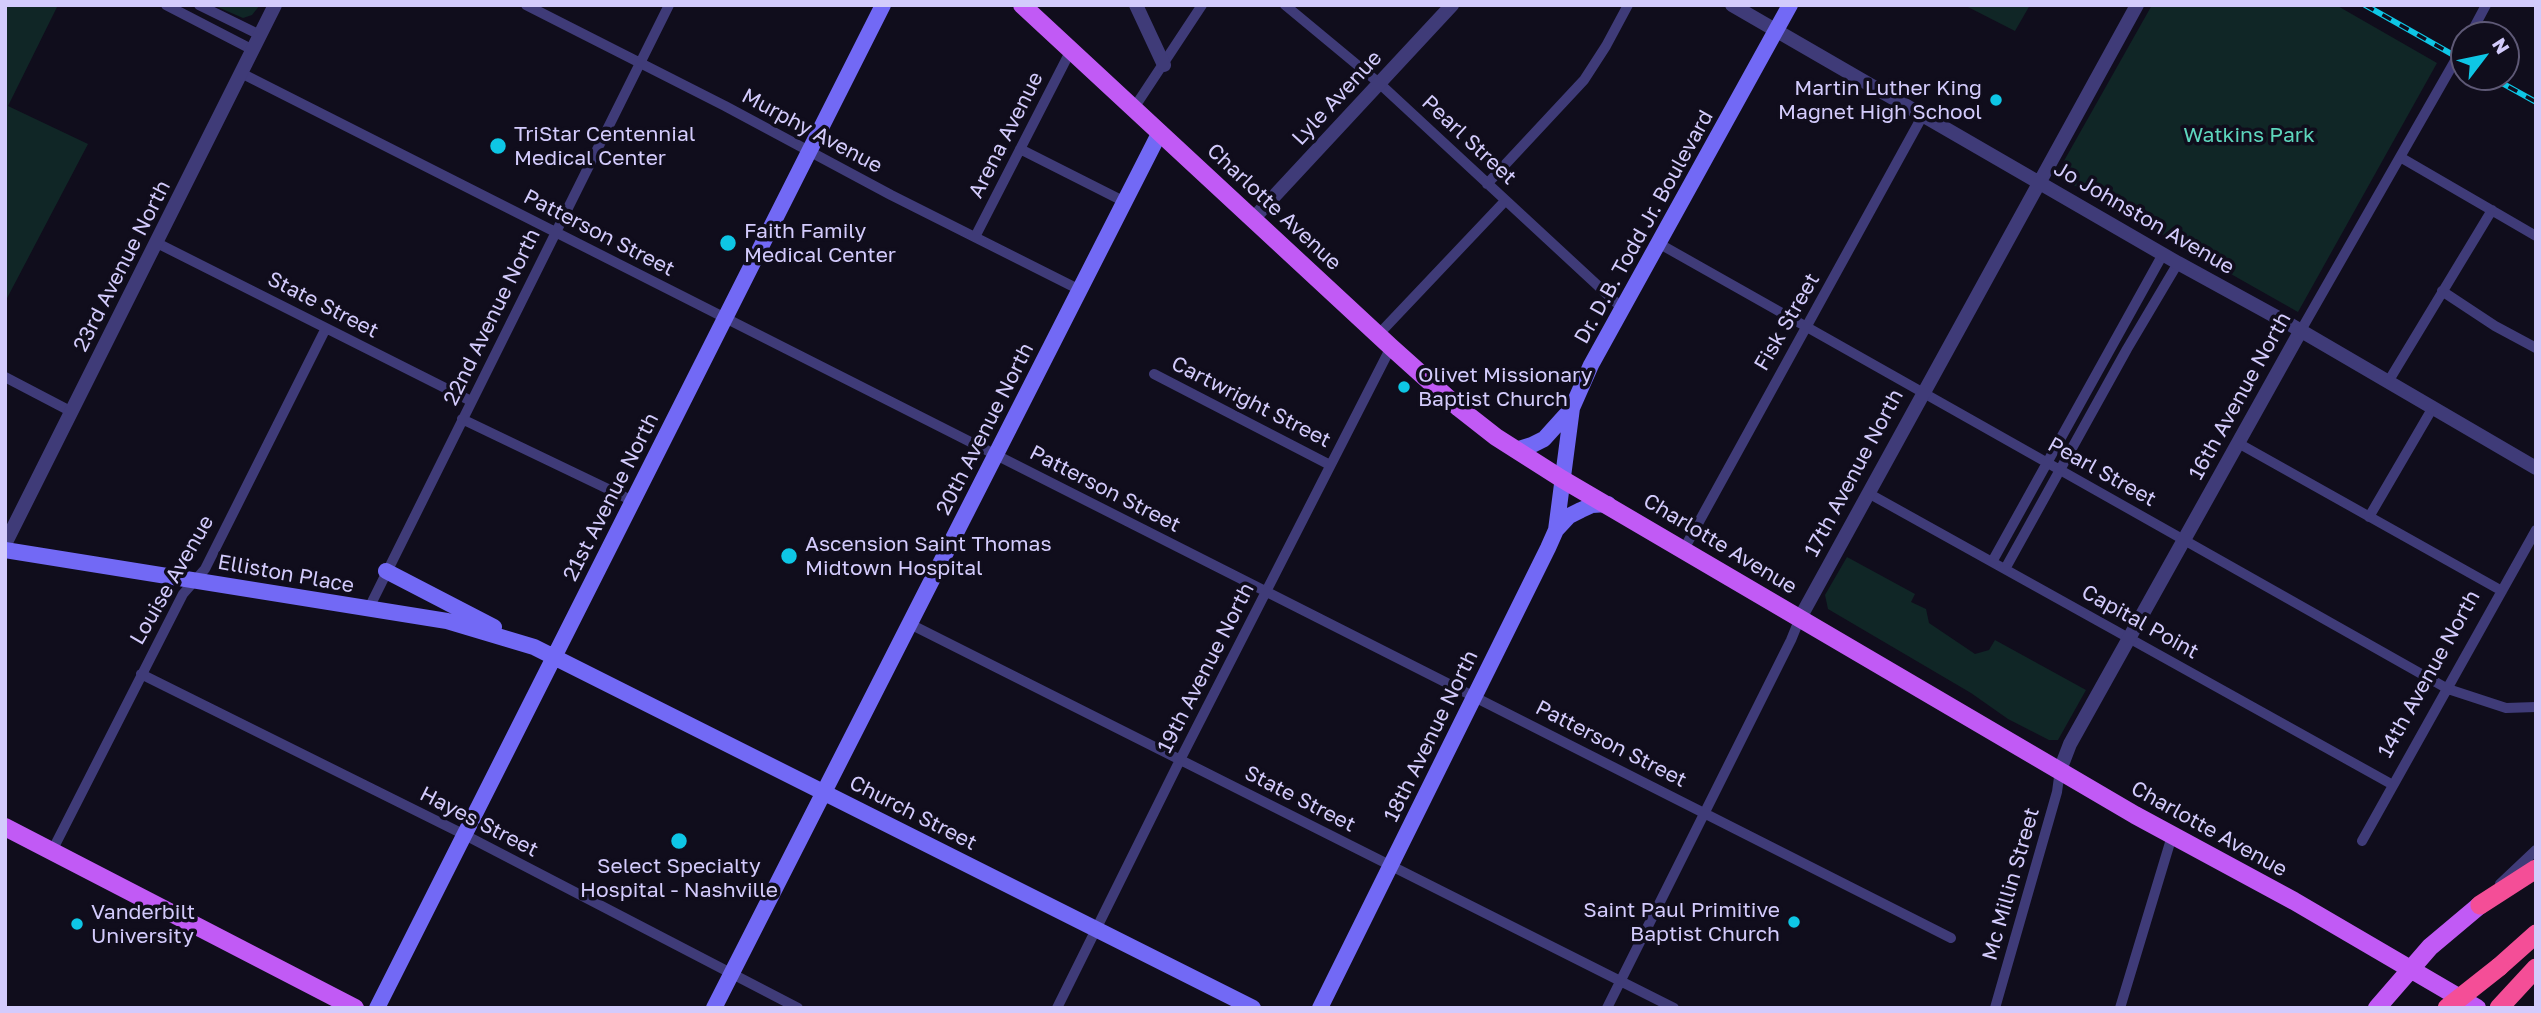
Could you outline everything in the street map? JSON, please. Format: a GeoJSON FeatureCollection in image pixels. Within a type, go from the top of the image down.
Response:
{"type":"FeatureCollection","features":[{"type":"Feature","properties":{"kind":"highway"},"geometry":{"type":"LineString","coordinates":[[2480,905],[2536,869]]}},
{"type":"Feature","properties":{"kind":"highway"},"geometry":{"type":"LineString","coordinates":[[2446,1008],[2536,934]]}},
{"type":"Feature","properties":{"kind":"highway"},"geometry":{"type":"LineString","coordinates":[[2467,1008],[2499,967]]}},
{"type":"Feature","properties":{"kind":"highway"},"geometry":{"type":"LineString","coordinates":[[2499,1008],[2530,973]]}},
{"type":"Feature","properties":{"kind":"highway"},"geometry":{"type":"LineString","coordinates":[[2512,1008],[2530,973]]}},
{"type":"Feature","properties":{"kind":"main road","name":"21st Avenue North"},"geometry":{"type":"LineString","coordinates":[[377,1008],[883,5]]}},
{"type":"Feature","properties":{"kind":"main road","name":"Charlotte Avenue"},"geometry":{"type":"LineString","coordinates":[[1022,5],[1385,341],[1468,415],[1516,450],[2172,836],[2294,901],[2477,1008]]}},
{"type":"Feature","properties":{"kind":"main road","name":"Dr. D.B. Todd Jr. Boulevard"},"geometry":{"type":"LineString","coordinates":[[1562,479],[1572,408],[1591,365],[1790,5]]}},
{"type":"Feature","properties":{"kind":"main road","name":"20th Avenue North"},"geometry":{"type":"LineString","coordinates":[[714,1008],[1160,132]]}},
{"type":"Feature","properties":{"kind":"main road"},"geometry":{"type":"LineString","coordinates":[[1516,450],[1544,439],[1572,408]]}},
{"type":"Feature","properties":{"kind":"main road","name":"18th Avenue North"},"geometry":{"type":"LineString","coordinates":[[1320,1008],[1556,530],[1562,479]]}},
{"type":"Feature","properties":{"kind":"main road"},"geometry":{"type":"LineString","coordinates":[[1556,530],[1569,516],[1581,510],[1592,505],[1608,505]]}},
{"type":"Feature","properties":{"kind":"main road","name":"Elliston Place"},"geometry":{"type":"LineString","coordinates":[[5,550],[447,621],[534,647],[555,657]]}},
{"type":"Feature","properties":{"kind":"main road"},"geometry":{"type":"LineString","coordinates":[[386,571],[534,647]]}},
{"type":"Feature","properties":{"kind":"main road","name":"Church Street"},"geometry":{"type":"LineString","coordinates":[[555,657],[1253,1008]]}},
{"type":"Feature","properties":{"kind":"main road"},"geometry":{"type":"LineString","coordinates":[[5,827],[355,1008]]}},
{"type":"Feature","properties":{"kind":"main road"},"geometry":{"type":"LineString","coordinates":[[2377,1008],[2430,947],[2480,905]]}},
{"type":"Feature","properties":{"kind":"street"},"geometry":{"type":"LineString","coordinates":[[166,5],[253,50]]}},
{"type":"Feature","properties":{"kind":"street"},"geometry":{"type":"LineString","coordinates":[[199,5],[260,35]]}},
{"type":"Feature","properties":{"kind":"street","name":"23rd Avenue North"},"geometry":{"type":"LineString","coordinates":[[5,544],[275,5]]}},
{"type":"Feature","properties":{"kind":"street","name":"Murphy Avenue"},"geometry":{"type":"LineString","coordinates":[[526,5],[1080,290]]}},
{"type":"Feature","properties":{"kind":"street","name":"22nd Avenue North"},"geometry":{"type":"LineString","coordinates":[[368,610],[669,5]]}},
{"type":"Feature","properties":{"kind":"street"},"geometry":{"type":"LineString","coordinates":[[1136,5],[1164,65]]}},
{"type":"Feature","properties":{"kind":"street"},"geometry":{"type":"LineString","coordinates":[[1134,108],[1202,5]]}},
{"type":"Feature","properties":{"kind":"street","name":"Pearl Street"},"geometry":{"type":"LineString","coordinates":[[1285,5],[1380,83],[1622,308]]}},
{"type":"Feature","properties":{"kind":"street","name":"Lyle Avenue"},"geometry":{"type":"LineString","coordinates":[[1253,219],[1452,5]]}},
{"type":"Feature","properties":{"kind":"street"},"geometry":{"type":"LineString","coordinates":[[1488,184],[1584,80],[1628,5]]}},
{"type":"Feature","properties":{"kind":"street","name":"Jo Johnston Avenue"},"geometry":{"type":"LineString","coordinates":[[1732,5],[2536,468]]}},
{"type":"Feature","properties":{"kind":"street","name":"17th Avenue North"},"geometry":{"type":"LineString","coordinates":[[1607,1008],[1800,618],[2137,5]]}},
{"type":"Feature","properties":{"kind":"street"},"geometry":{"type":"LineString","coordinates":[[2477,21],[2486,5]]}},
{"type":"Feature","properties":{"kind":"street","name":"Arena Avenue"},"geometry":{"type":"LineString","coordinates":[[975,237],[1070,50]]}},
{"type":"Feature","properties":{"kind":"street","name":"16th Avenue North"},"geometry":{"type":"LineString","coordinates":[[2060,770],[2066,752],[2183,540],[2450,70]]}},
{"type":"Feature","properties":{"kind":"street","name":"Patterson Street"},"geometry":{"type":"LineString","coordinates":[[242,73],[1951,938]]}},
{"type":"Feature","properties":{"kind":"street","name":"Fisk Street"},"geometry":{"type":"LineString","coordinates":[[1684,549],[1923,115]]}},
{"type":"Feature","properties":{"kind":"street"},"geometry":{"type":"LineString","coordinates":[[1020,149],[1125,202]]}},
{"type":"Feature","properties":{"kind":"street"},"geometry":{"type":"LineString","coordinates":[[2400,157],[2536,236]]}},
{"type":"Feature","properties":{"kind":"street","name":"19th Avenue North"},"geometry":{"type":"LineString","coordinates":[[1056,1008],[1267,593],[1330,465],[1385,341],[1505,201]]}},
{"type":"Feature","properties":{"kind":"street"},"geometry":{"type":"LineString","coordinates":[[2388,382],[2491,210]]}},
{"type":"Feature","properties":{"kind":"street","name":"State Street"},"geometry":{"type":"LineString","coordinates":[[157,243],[471,401]]}},
{"type":"Feature","properties":{"kind":"street","name":"Pearl Street"},"geometry":{"type":"LineString","coordinates":[[1658,243],[2448,689],[2506,708],[2536,707]]}},
{"type":"Feature","properties":{"kind":"street"},"geometry":{"type":"LineString","coordinates":[[1992,562],[2163,254]]}},
{"type":"Feature","properties":{"kind":"street"},"geometry":{"type":"LineString","coordinates":[[2005,569],[2178,263]]}},
{"type":"Feature","properties":{"kind":"street"},"geometry":{"type":"LineString","coordinates":[[2442,291],[2495,326],[2536,348]]}},
{"type":"Feature","properties":{"kind":"street","name":"Louise Avenue"},"geometry":{"type":"LineString","coordinates":[[52,851],[183,594],[205,569],[326,328]]}},
{"type":"Feature","properties":{"kind":"street","name":"Cartwright Street"},"geometry":{"type":"LineString","coordinates":[[1154,374],[1330,465]]}},
{"type":"Feature","properties":{"kind":"street"},"geometry":{"type":"LineString","coordinates":[[5,377],[72,412]]}},
{"type":"Feature","properties":{"kind":"street"},"geometry":{"type":"LineString","coordinates":[[2368,517],[2432,409]]}},
{"type":"Feature","properties":{"kind":"street"},"geometry":{"type":"LineString","coordinates":[[462,419],[633,501]]}},
{"type":"Feature","properties":{"kind":"street"},"geometry":{"type":"LineString","coordinates":[[2238,443],[2502,591]]}},
{"type":"Feature","properties":{"kind":"street","name":"Capital Point"},"geometry":{"type":"LineString","coordinates":[[1868,493],[2393,785]]}},
{"type":"Feature","properties":{"kind":"street","name":"14th Avenue North"},"geometry":{"type":"LineString","coordinates":[[2362,841],[2536,530]]}},
{"type":"Feature","properties":{"kind":"street","name":"State Street"},"geometry":{"type":"LineString","coordinates":[[910,624],[1674,1008]]}},
{"type":"Feature","properties":{"kind":"street","name":"Hayes Street"},"geometry":{"type":"LineString","coordinates":[[141,674],[465,835],[798,1008]]}},
{"type":"Feature","properties":{"kind":"street","name":"Mc Millin Street"},"geometry":{"type":"LineString","coordinates":[[1996,1008],[2057,792],[2060,770]]}},
{"type":"Feature","properties":{"kind":"street"},"geometry":{"type":"LineString","coordinates":[[2120,1008],[2172,836]]}},
{"type":"Feature","properties":{"kind":"street"},"geometry":{"type":"LineString","coordinates":[[2480,905],[2536,850]]}},
{"type":"Feature","properties":{"kind":"green space"},"geometry":{"type":"Polygon","coordinates":[[[5,5],[58,5],[8,106],[88,144],[5,302],[5,5]]]}},
{"type":"Feature","properties":{"kind":"green space"},"geometry":{"type":"Polygon","coordinates":[[[213,5],[260,5],[252,15],[243,18],[213,5]]]}},
{"type":"Feature","properties":{"kind":"green space"},"geometry":{"type":"Polygon","coordinates":[[[1964,5],[2030,5],[2015,31],[1964,5]]]}},
{"type":"Feature","properties":{"kind":"green space","name":"Watkins Park"},"geometry":{"type":"Polygon","coordinates":[[[2152,5],[2336,5],[2437,63],[2298,312],[2056,175],[2152,5]]]}},
{"type":"Feature","properties":{"kind":"green space"},"geometry":{"type":"Polygon","coordinates":[[[1847,557],[1915,594],[1911,602],[1926,609],[1929,623],[1975,654],[1989,650],[1995,640],[2086,690],[2058,740],[2049,740],[2008,719],[1971,693],[1828,609],[1825,595],[1847,557]]]}},
{"type":"Feature","properties":{"kind":"railway"},"geometry":{"type":"LineString","coordinates":[[2365,5],[2450,53]]}},
{"type":"Feature","properties":{"kind":"railway"},"geometry":{"type":"LineString","coordinates":[[2516,91],[2536,102]]}},
{"type":"Feature","properties":{"kind":"place","name":"Martin Luther King Magnet High School"},"geometry":{"type":"Point","coordinates":[1996,100]}},
{"type":"Feature","properties":{"kind":"place","name":"TriStar Centennial Medical Center"},"geometry":{"type":"Point","coordinates":[498,146]}},
{"type":"Feature","properties":{"kind":"place","name":"Faith Family Medical Center"},"geometry":{"type":"Point","coordinates":[728,243]}},
{"type":"Feature","properties":{"kind":"place","name":"Olivet Missionary Baptist Church"},"geometry":{"type":"Point","coordinates":[1404,387]}},
{"type":"Feature","properties":{"kind":"place","name":"Ascension Saint Thomas Midtown Hospital"},"geometry":{"type":"Point","coordinates":[789,556]}},
{"type":"Feature","properties":{"kind":"place","name":"Select Specialty Hospital - Nashville"},"geometry":{"type":"Point","coordinates":[679,841]}},
{"type":"Feature","properties":{"kind":"place","name":"Saint Paul Primitive Baptist Church"},"geometry":{"type":"Point","coordinates":[1794,922]}},
{"type":"Feature","properties":{"kind":"place","name":"Vanderbilt University"},"geometry":{"type":"Point","coordinates":[77,924]}}]}
